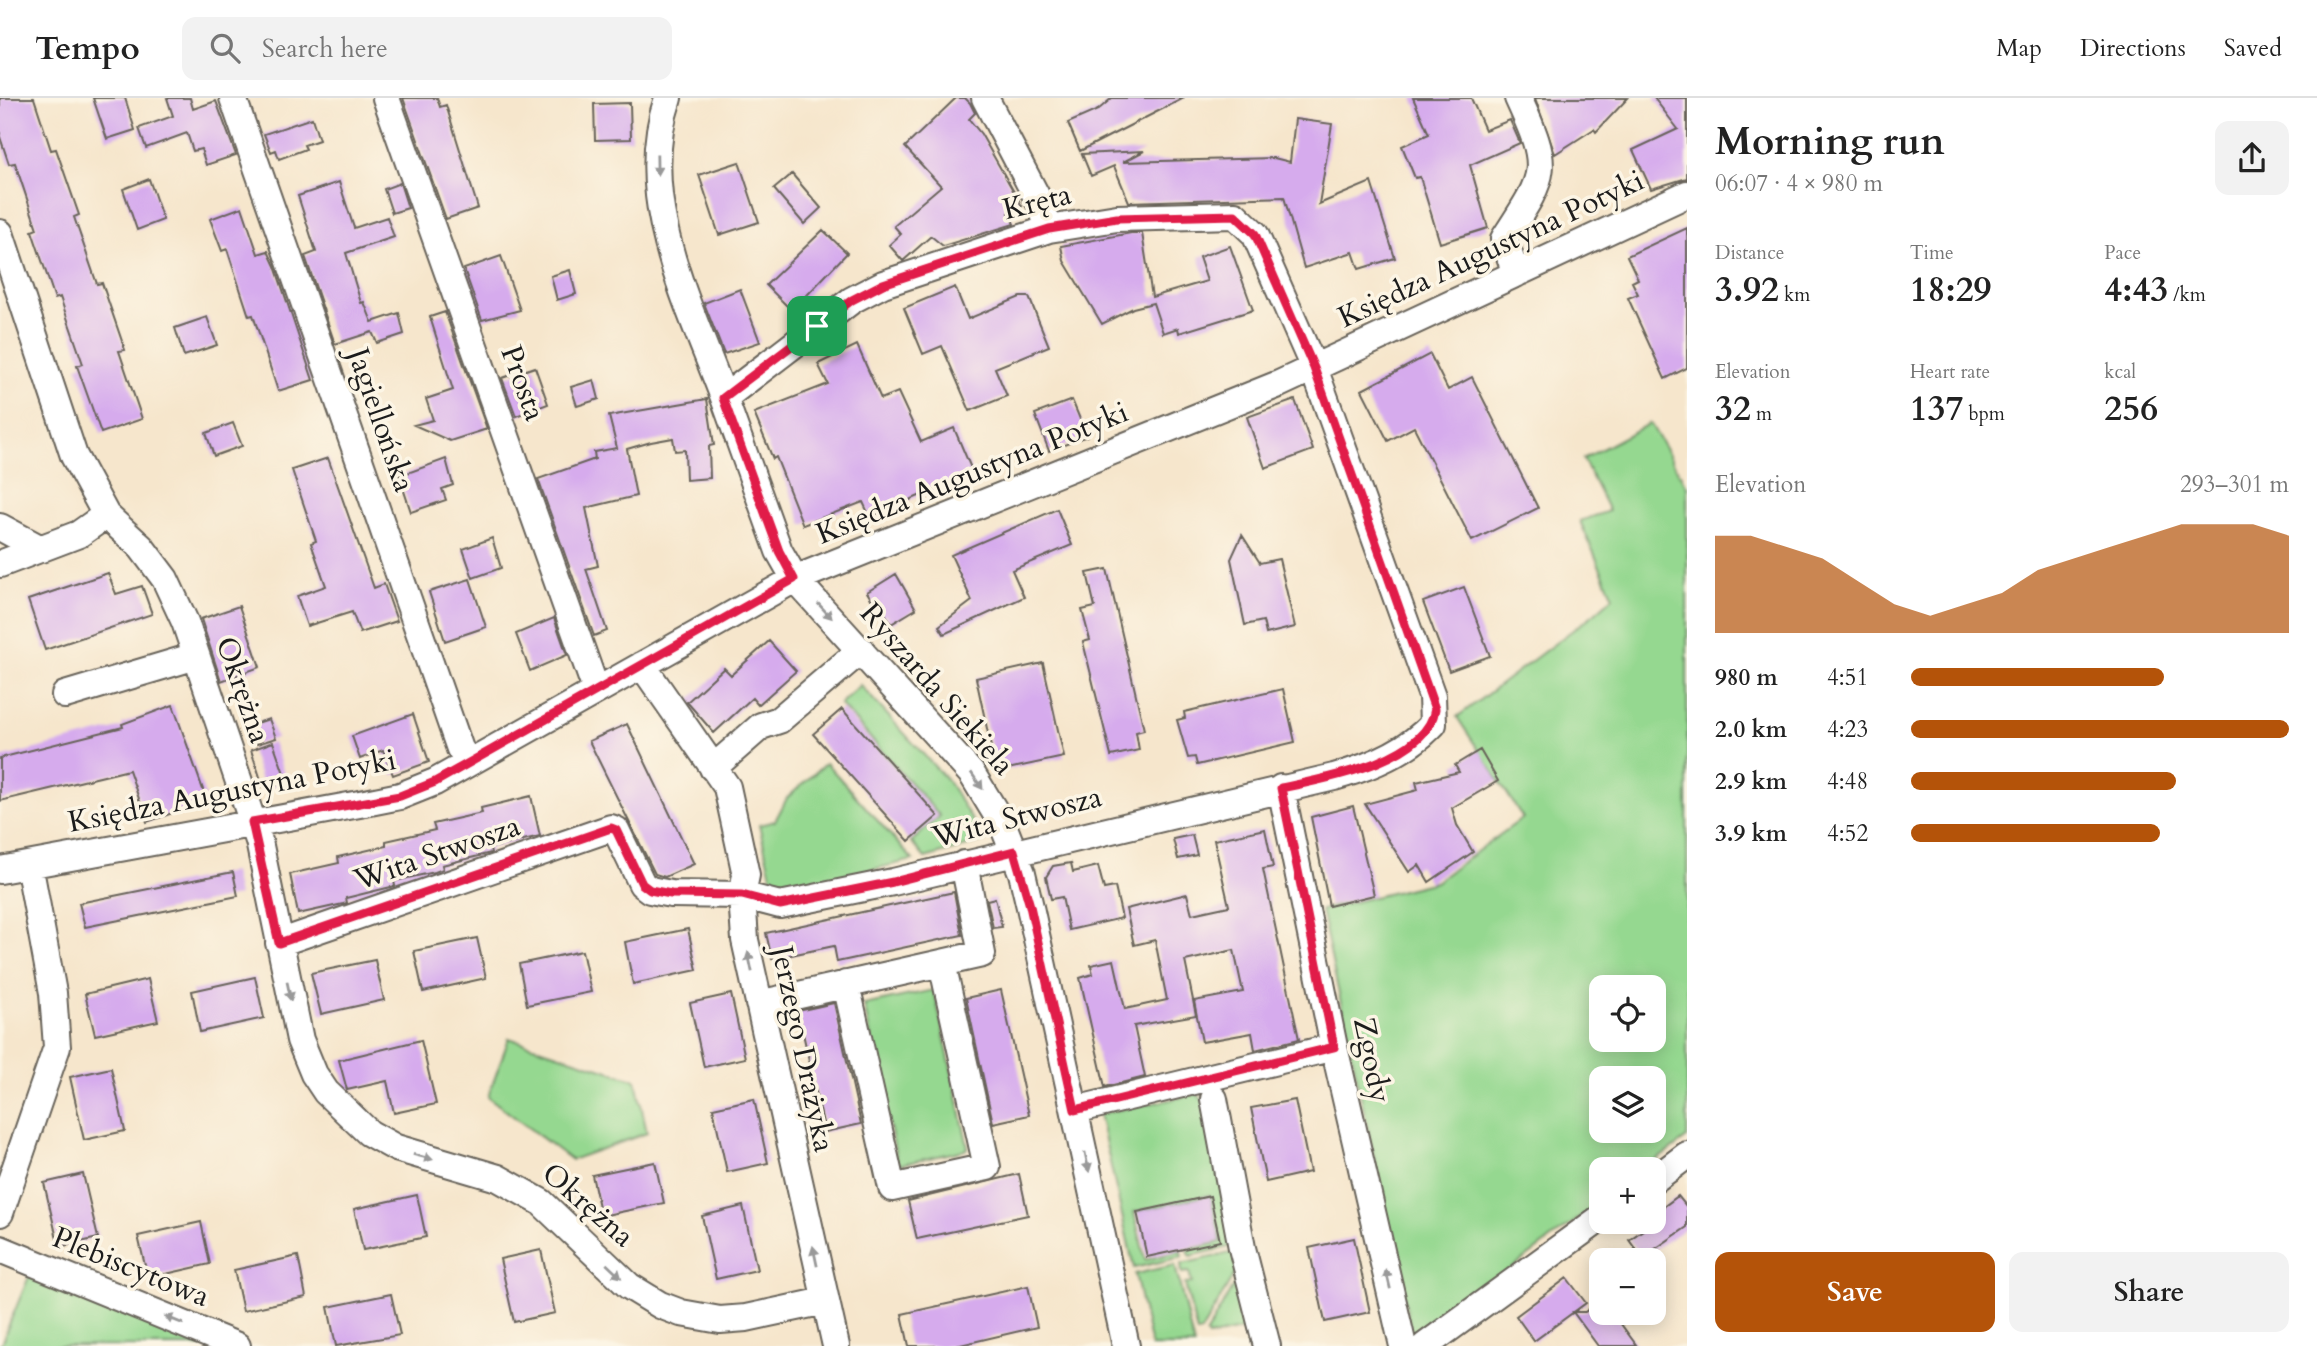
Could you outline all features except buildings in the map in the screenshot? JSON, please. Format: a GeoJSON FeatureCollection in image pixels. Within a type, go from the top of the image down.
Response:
{"type":"FeatureCollection","features":[{"type":"Feature","properties":{"kind":"street","name":"Jagiellońska"},"geometry":{"type":"LineString","coordinates":[[233,98],[460,749],[470,762]]}},
{"type":"Feature","properties":{"kind":"street","name":"Prosta"},"geometry":{"type":"LineString","coordinates":[[386,98],[596,690]]}},
{"type":"Feature","properties":{"kind":"street","name":"Ryszarda Siekiela"},"geometry":{"type":"LineString","coordinates":[[668,98],[658,140],[657,166],[666,238],[779,551],[794,579],[972,774],[1003,825],[1014,851],[1030,906],[1126,1346]]}},
{"type":"Feature","properties":{"kind":"street"},"geometry":{"type":"LineString","coordinates":[[985,98],[1041,205],[1049,229]]}},
{"type":"Feature","properties":{"kind":"street"},"geometry":{"type":"LineString","coordinates":[[1516,274],[1504,239],[1537,183],[1542,157],[1517,98]]}},
{"type":"Feature","properties":{"kind":"street","name":"Księdza Augustyna Potyki"},"geometry":{"type":"LineString","coordinates":[[0,870],[249,814],[400,796],[435,782],[794,579],[1314,368],[1687,194]]}},
{"type":"Feature","properties":{"kind":"street","name":"Kręta"},"geometry":{"type":"LineString","coordinates":[[723,398],[867,291],[1049,229],[1117,218],[1235,215],[1255,234],[1314,368]]}},
{"type":"Feature","properties":{"kind":"street","name":"Okrężna"},"geometry":{"type":"LineString","coordinates":[[0,233],[74,456],[106,515],[141,547],[176,599],[249,814],[306,1056],[326,1092],[369,1133],[418,1156],[473,1169],[513,1185],[541,1202],[629,1286],[681,1314],[720,1320],[746,1318],[825,1301]]}},
{"type":"Feature","properties":{"kind":"street","name":"Wita Stwosza"},"geometry":{"type":"LineString","coordinates":[[279,943],[611,828],[616,830],[642,884],[650,890],[671,894],[742,895],[780,905],[964,864],[1371,766],[1424,733],[1433,724],[1435,709],[1314,368]]}},
{"type":"Feature","properties":{"kind":"street"},"geometry":{"type":"LineString","coordinates":[[0,564],[79,534],[106,515]]}},
{"type":"Feature","properties":{"kind":"street"},"geometry":{"type":"LineString","coordinates":[[0,527],[41,549]]}},
{"type":"Feature","properties":{"kind":"street"},"geometry":{"type":"LineString","coordinates":[[713,768],[761,726],[779,720],[861,650]]}},
{"type":"Feature","properties":{"kind":"street"},"geometry":{"type":"LineString","coordinates":[[65,695],[196,656]]}},
{"type":"Feature","properties":{"kind":"street","name":"Jerzego Drażyka"},"geometry":{"type":"LineString","coordinates":[[642,664],[727,788],[746,875],[742,895],[745,940],[836,1346]]}},
{"type":"Feature","properties":{"kind":"street","name":"Zgody"},"geometry":{"type":"LineString","coordinates":[[1281,788],[1334,1047],[1403,1346]]}},
{"type":"Feature","properties":{"kind":"street"},"geometry":{"type":"LineString","coordinates":[[759,1004],[982,954],[964,864]]}},
{"type":"Feature","properties":{"kind":"street"},"geometry":{"type":"LineString","coordinates":[[0,1213],[57,1047],[53,993],[32,880]]}},
{"type":"Feature","properties":{"kind":"street"},"geometry":{"type":"LineString","coordinates":[[846,984],[892,1188],[987,1167],[942,963]]}},
{"type":"Feature","properties":{"kind":"street"},"geometry":{"type":"LineString","coordinates":[[1075,1110],[1334,1047]]}},
{"type":"Feature","properties":{"kind":"street"},"geometry":{"type":"LineString","coordinates":[[1214,1099],[1242,1248],[1267,1346]]}},
{"type":"Feature","properties":{"kind":"street"},"geometry":{"type":"LineString","coordinates":[[1666,1171],[1687,1155]]}},
{"type":"Feature","properties":{"kind":"street"},"geometry":{"type":"LineString","coordinates":[[1425,1346],[1589,1227]]}},
{"type":"Feature","properties":{"kind":"street","name":"Plebiscytowa"},"geometry":{"type":"LineString","coordinates":[[0,1249],[237,1346]]}},
{"type":"Feature","properties":{"kind":"green space"},"geometry":{"type":"Polygon","coordinates":[[[1650,423],[1687,486],[1687,1138],[1661,1157],[1589,1157],[1589,1211],[1418,1338],[1412,1335],[1321,910],[1435,882],[1523,818],[1457,717],[1613,597],[1580,521],[1609,511],[1583,459],[1650,423]]]}},
{"type":"Feature","properties":{"kind":"green space"},"geometry":{"type":"Polygon","coordinates":[[[860,685],[948,781],[985,841],[925,858],[911,842],[940,816],[840,704],[860,685]]]}},
{"type":"Feature","properties":{"kind":"green space"},"geometry":{"type":"Polygon","coordinates":[[[826,763],[913,860],[775,892],[759,825],[775,821],[787,798],[826,763]]]}},
{"type":"Feature","properties":{"kind":"green space"},"geometry":{"type":"Polygon","coordinates":[[[934,990],[968,1147],[965,1150],[898,1165],[864,1005],[934,990]]]}},
{"type":"Feature","properties":{"kind":"green space"},"geometry":{"type":"Polygon","coordinates":[[[509,1038],[636,1080],[647,1133],[571,1160],[488,1097],[509,1038]]]}},
{"type":"Feature","properties":{"kind":"green space"},"geometry":{"type":"Polygon","coordinates":[[[1198,1094],[1204,1101],[1234,1246],[1190,1256],[1188,1250],[1221,1242],[1210,1195],[1134,1212],[1145,1260],[1181,1251],[1182,1257],[1134,1268],[1099,1114],[1198,1094]]]}},
{"type":"Feature","properties":{"kind":"green space"},"geometry":{"type":"Polygon","coordinates":[[[1235,1252],[1238,1268],[1201,1332],[1197,1333],[1185,1284],[1192,1283],[1189,1272],[1182,1273],[1181,1264],[1235,1252]]]}},
{"type":"Feature","properties":{"kind":"green space"},"geometry":{"type":"Polygon","coordinates":[[[1175,1265],[1194,1346],[1151,1346],[1135,1274],[1175,1265]]]}},
{"type":"Feature","properties":{"kind":"green space"},"geometry":{"type":"Polygon","coordinates":[[[30,1274],[204,1346],[0,1346],[30,1274]]]}},
{"type":"Feature","properties":{"kind":"green space"},"geometry":{"type":"Polygon","coordinates":[[[1240,1274],[1253,1324],[1248,1328],[1208,1337],[1206,1334],[1240,1274]]]}},
{"type":"Feature","properties":{"kind":"route"},"geometry":{"type":"LineString","coordinates":[[1235,215],[1245,221],[1255,234],[1314,368],[1435,709],[1433,724],[1424,733],[1371,766],[1281,788],[1300,868],[1334,1047],[1075,1110],[1030,906],[1014,851],[893,882],[780,905],[742,895],[671,894],[650,890],[642,884],[616,830],[611,828],[279,943],[259,841],[252,822],[400,796],[435,782],[794,579],[779,551],[723,398],[817,326],[852,300],[883,284],[1049,229],[1117,218],[1235,215]]}}]}
